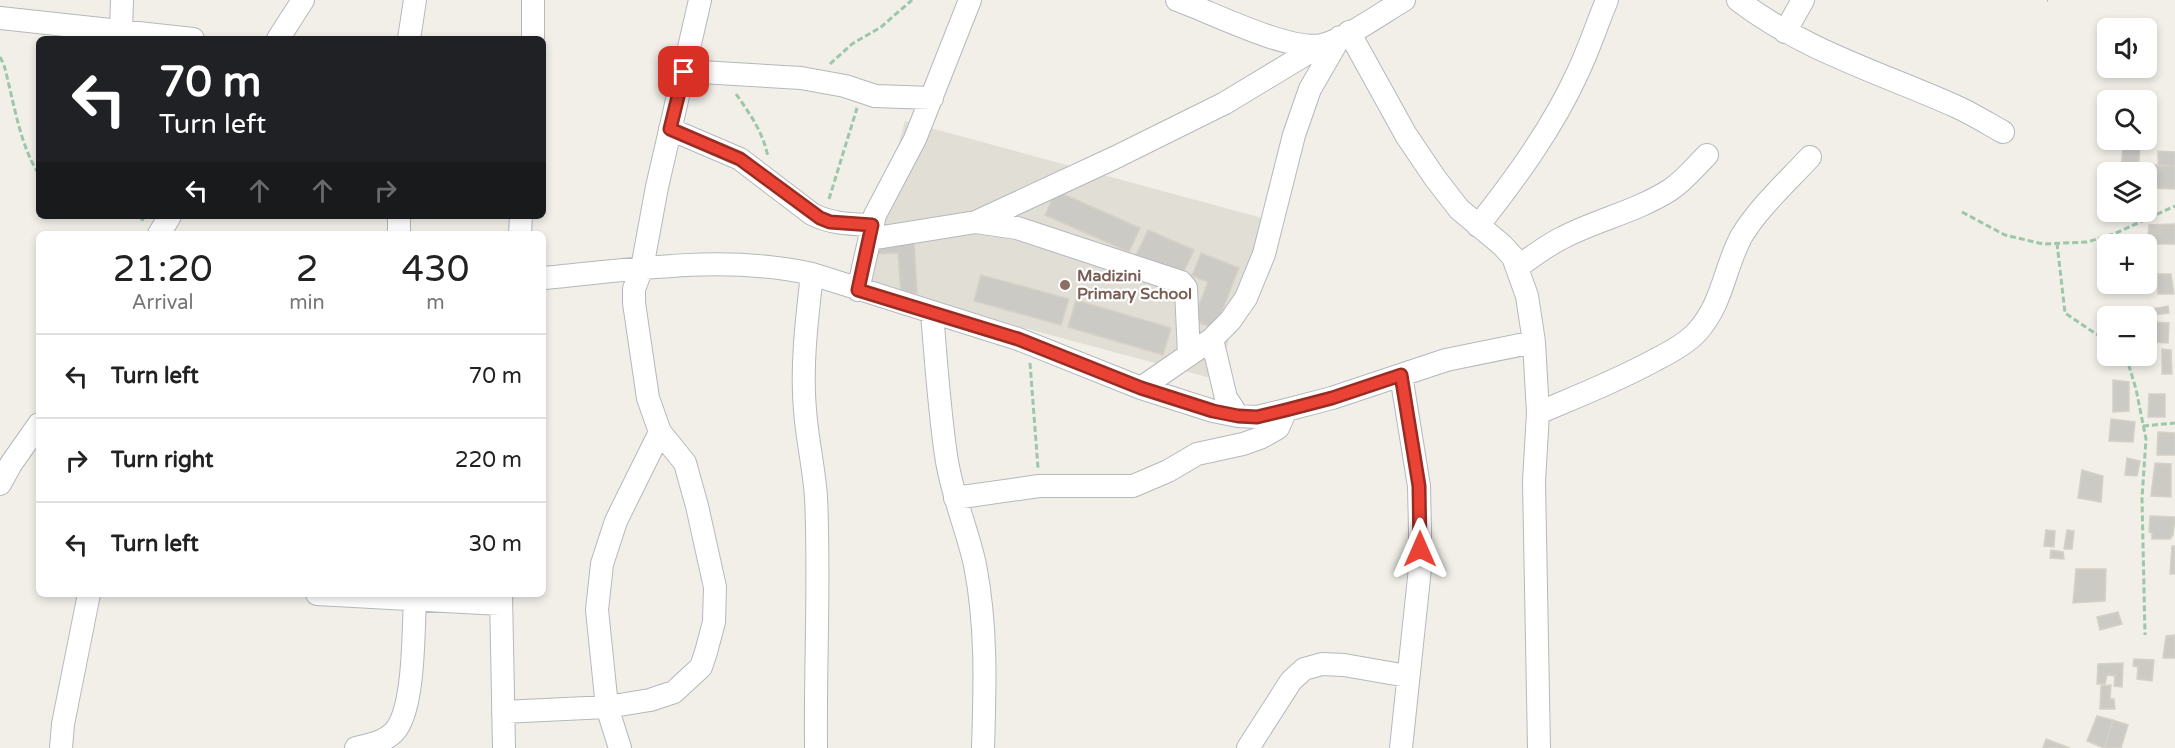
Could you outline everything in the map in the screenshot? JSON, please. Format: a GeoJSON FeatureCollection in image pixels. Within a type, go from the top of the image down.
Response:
{"type":"FeatureCollection","features":[{"type":"Feature","properties":{"kind":"street"},"geometry":{"type":"LineString","coordinates":[[121,30],[122,0]]}},
{"type":"Feature","properties":{"kind":"street"},"geometry":{"type":"LineString","coordinates":[[280,36],[303,0]]}},
{"type":"Feature","properties":{"kind":"street"},"geometry":{"type":"LineString","coordinates":[[409,36],[414,0]]}},
{"type":"Feature","properties":{"kind":"street"},"geometry":{"type":"LineString","coordinates":[[533,0],[533,36]]}},
{"type":"Feature","properties":{"kind":"street"},"geometry":{"type":"LineString","coordinates":[[503,712],[607,707],[650,700],[674,692],[701,668],[714,622],[715,587],[697,506],[685,463],[660,432],[648,398],[634,303],[634,289],[642,268],[670,129],[700,0]]}},
{"type":"Feature","properties":{"kind":"street"},"geometry":{"type":"LineString","coordinates":[[858,290],[879,206],[915,139],[970,0]]}},
{"type":"Feature","properties":{"kind":"street"},"geometry":{"type":"LineString","coordinates":[[1177,0],[1261,34],[1292,43],[1337,38]]}},
{"type":"Feature","properties":{"kind":"street"},"geometry":{"type":"LineString","coordinates":[[976,222],[1225,103],[1404,0]]}},
{"type":"Feature","properties":{"kind":"street"},"geometry":{"type":"LineString","coordinates":[[1479,225],[1517,177],[1578,73],[1607,0]]}},
{"type":"Feature","properties":{"kind":"street"},"geometry":{"type":"LineString","coordinates":[[1738,0],[1765,20],[1801,41],[1957,107],[2003,132]]}},
{"type":"Feature","properties":{"kind":"street"},"geometry":{"type":"LineString","coordinates":[[1785,32],[1803,0]]}},
{"type":"Feature","properties":{"kind":"street"},"geometry":{"type":"LineString","coordinates":[[0,18],[169,36]]}},
{"type":"Feature","properties":{"kind":"street"},"geometry":{"type":"LineString","coordinates":[[1337,38],[1380,92],[1412,144],[1459,209],[1513,257],[1527,296],[1534,342],[1538,413],[1534,481],[1538,596],[1539,748]]}},
{"type":"Feature","properties":{"kind":"street"},"geometry":{"type":"LineString","coordinates":[[1141,388],[1212,339],[1230,321],[1246,298],[1264,254],[1294,135],[1310,89],[1337,38]]}},
{"type":"Feature","properties":{"kind":"street"},"geometry":{"type":"LineString","coordinates":[[684,72],[821,80],[862,92],[890,97],[932,98]]}},
{"type":"Feature","properties":{"kind":"street"},"geometry":{"type":"LineString","coordinates":[[670,129],[740,159],[820,218],[830,222],[871,232],[976,222],[1017,228],[1181,282],[1186,288],[1189,355]]}},
{"type":"Feature","properties":{"kind":"street"},"geometry":{"type":"LineString","coordinates":[[1518,267],[1565,236],[1630,212],[1671,190],[1684,180],[1707,155]]}},
{"type":"Feature","properties":{"kind":"street"},"geometry":{"type":"LineString","coordinates":[[1538,413],[1621,379],[1673,350],[1696,333],[1712,310],[1724,286],[1733,255],[1742,236],[1810,157]]}},
{"type":"Feature","properties":{"kind":"street"},"geometry":{"type":"LineString","coordinates":[[546,278],[711,264],[761,265],[812,274],[1029,344],[1141,388],[1213,411],[1238,416],[1257,417],[1286,410],[1332,398],[1446,360],[1534,342]]}},
{"type":"Feature","properties":{"kind":"street"},"geometry":{"type":"LineString","coordinates":[[812,274],[805,409],[816,494],[818,585],[815,675],[816,748]]}},
{"type":"Feature","properties":{"kind":"street"},"geometry":{"type":"LineString","coordinates":[[932,313],[946,456],[955,498],[974,564],[981,607],[986,667],[983,748]]}},
{"type":"Feature","properties":{"kind":"street"},"geometry":{"type":"LineString","coordinates":[[1212,339],[1226,398],[1238,416]]}},
{"type":"Feature","properties":{"kind":"street"},"geometry":{"type":"LineString","coordinates":[[1401,375],[1419,486],[1420,530],[1419,568],[1401,748]]}},
{"type":"Feature","properties":{"kind":"street"},"geometry":{"type":"LineString","coordinates":[[955,498],[1039,486],[1133,486],[1168,471],[1197,453],[1243,444],[1260,438],[1278,428],[1286,410]]}},
{"type":"Feature","properties":{"kind":"street"},"geometry":{"type":"LineString","coordinates":[[0,484],[6,463],[36,428]]}},
{"type":"Feature","properties":{"kind":"street"},"geometry":{"type":"LineString","coordinates":[[620,748],[607,707],[597,610],[602,564],[616,521],[660,432]]}},
{"type":"Feature","properties":{"kind":"street"},"geometry":{"type":"LineString","coordinates":[[61,748],[63,724],[88,597]]}},
{"type":"Feature","properties":{"kind":"street"},"geometry":{"type":"LineString","coordinates":[[376,597],[416,600],[501,599],[504,748]]}},
{"type":"Feature","properties":{"kind":"street"},"geometry":{"type":"LineString","coordinates":[[356,748],[384,740],[396,730],[408,703],[416,600]]}},
{"type":"Feature","properties":{"kind":"street"},"geometry":{"type":"LineString","coordinates":[[1248,748],[1291,681],[1304,669],[1322,664],[1344,665],[1407,676]]}},
{"type":"Feature","properties":{"kind":"path"},"geometry":{"type":"LineString","coordinates":[[798,78],[829,65],[852,44],[881,27],[912,0]]}},
{"type":"Feature","properties":{"kind":"path"},"geometry":{"type":"LineString","coordinates":[[0,57],[22,135],[36,170]]}},
{"type":"Feature","properties":{"kind":"path"},"geometry":{"type":"LineString","coordinates":[[725,74],[763,136],[772,182]]}},
{"type":"Feature","properties":{"kind":"path"},"geometry":{"type":"LineString","coordinates":[[820,218],[833,187],[862,92]]}},
{"type":"Feature","properties":{"kind":"path"},"geometry":{"type":"LineString","coordinates":[[1962,212],[2005,235],[2043,244],[2087,242],[2114,234],[2175,206]]}},
{"type":"Feature","properties":{"kind":"path"},"geometry":{"type":"LineString","coordinates":[[2057,243],[2065,313],[2097,334]]}},
{"type":"Feature","properties":{"kind":"path"},"geometry":{"type":"LineString","coordinates":[[1029,344],[1039,486]]}},
{"type":"Feature","properties":{"kind":"path"},"geometry":{"type":"LineString","coordinates":[[2128,366],[2146,440],[2142,498],[2145,635]]}},
{"type":"Feature","properties":{"kind":"path"},"geometry":{"type":"LineString","coordinates":[[2143,426],[2175,423]]}},
{"type":"Feature","properties":{"kind":"shaded area"},"geometry":{"type":"Polygon","coordinates":[[[905,121],[1262,218],[1218,380],[861,284],[905,121]]]}},
{"type":"Feature","properties":{"kind":"building"},"geometry":{"type":"Polygon","coordinates":[[[2123,150],[2140,150],[2139,162],[2122,162],[2123,150]]]}},
{"type":"Feature","properties":{"kind":"building"},"geometry":{"type":"Polygon","coordinates":[[[2158,151],[2175,152],[2175,166],[2158,166],[2158,151]]]}},
{"type":"Feature","properties":{"kind":"building"},"geometry":{"type":"Polygon","coordinates":[[[2157,165],[2175,166],[2175,189],[2157,188],[2157,165]]]}},
{"type":"Feature","properties":{"kind":"building"},"geometry":{"type":"Polygon","coordinates":[[[1056,191],[1140,228],[1129,252],[1045,215],[1056,191]]]}},
{"type":"Feature","properties":{"kind":"building"},"geometry":{"type":"Polygon","coordinates":[[[2175,224],[2175,244],[2157,244],[2157,234],[2148,234],[2149,225],[2175,224]]]}},
{"type":"Feature","properties":{"kind":"building"},"geometry":{"type":"Polygon","coordinates":[[[1148,230],[1194,250],[1182,275],[1136,255],[1148,230]]]}},
{"type":"Feature","properties":{"kind":"building"},"geometry":{"type":"Polygon","coordinates":[[[914,239],[917,293],[901,294],[898,253],[875,254],[874,242],[914,239]]]}},
{"type":"Feature","properties":{"kind":"building"},"geometry":{"type":"Polygon","coordinates":[[[1201,253],[1239,268],[1215,329],[1193,320],[1208,282],[1192,276],[1201,253]]]}},
{"type":"Feature","properties":{"kind":"building"},"geometry":{"type":"Polygon","coordinates":[[[2158,274],[2171,274],[2174,294],[2158,294],[2158,274]]]}},
{"type":"Feature","properties":{"kind":"building"},"geometry":{"type":"Polygon","coordinates":[[[981,275],[1069,299],[1061,325],[974,301],[981,275]]]}},
{"type":"Feature","properties":{"kind":"building"},"geometry":{"type":"Polygon","coordinates":[[[1076,300],[1171,328],[1163,355],[1068,327],[1076,300]]]}},
{"type":"Feature","properties":{"kind":"building"},"geometry":{"type":"Polygon","coordinates":[[[2168,306],[2169,313],[2157,315],[2157,308],[2168,306]]]}},
{"type":"Feature","properties":{"kind":"building"},"geometry":{"type":"Polygon","coordinates":[[[2157,322],[2169,323],[2168,343],[2157,342],[2157,322]]]}},
{"type":"Feature","properties":{"kind":"building"},"geometry":{"type":"Polygon","coordinates":[[[2162,349],[2171,350],[2172,374],[2162,374],[2162,349]]]}},
{"type":"Feature","properties":{"kind":"building"},"geometry":{"type":"Polygon","coordinates":[[[2113,380],[2129,382],[2129,411],[2113,412],[2113,380]]]}},
{"type":"Feature","properties":{"kind":"building"},"geometry":{"type":"Polygon","coordinates":[[[2149,394],[2165,394],[2165,417],[2148,417],[2149,394]]]}},
{"type":"Feature","properties":{"kind":"building"},"geometry":{"type":"Polygon","coordinates":[[[2111,419],[2135,422],[2133,442],[2109,441],[2111,419]]]}},
{"type":"Feature","properties":{"kind":"building"},"geometry":{"type":"Polygon","coordinates":[[[2158,432],[2175,433],[2175,455],[2157,455],[2158,432]]]}},
{"type":"Feature","properties":{"kind":"building"},"geometry":{"type":"Polygon","coordinates":[[[2127,458],[2140,461],[2137,476],[2125,475],[2127,458]]]}},
{"type":"Feature","properties":{"kind":"building"},"geometry":{"type":"Polygon","coordinates":[[[2155,463],[2171,464],[2171,497],[2151,496],[2155,463]]]}},
{"type":"Feature","properties":{"kind":"building"},"geometry":{"type":"Polygon","coordinates":[[[2082,470],[2103,476],[2101,502],[2078,498],[2082,470]]]}},
{"type":"Feature","properties":{"kind":"building"},"geometry":{"type":"Polygon","coordinates":[[[2150,516],[2175,517],[2173,535],[2170,539],[2152,539],[2152,533],[2149,532],[2150,516]]]}},
{"type":"Feature","properties":{"kind":"building"},"geometry":{"type":"Polygon","coordinates":[[[2046,530],[2055,531],[2054,547],[2044,546],[2046,530]]]}},
{"type":"Feature","properties":{"kind":"building"},"geometry":{"type":"Polygon","coordinates":[[[2067,530],[2074,531],[2072,549],[2064,549],[2067,530]]]}},
{"type":"Feature","properties":{"kind":"building"},"geometry":{"type":"Polygon","coordinates":[[[2172,546],[2175,546],[2175,574],[2170,574],[2172,546]]]}},
{"type":"Feature","properties":{"kind":"building"},"geometry":{"type":"Polygon","coordinates":[[[2051,550],[2063,552],[2064,559],[2050,558],[2051,550]]]}},
{"type":"Feature","properties":{"kind":"building"},"geometry":{"type":"Polygon","coordinates":[[[2076,569],[2106,569],[2105,601],[2073,603],[2076,569]]]}},
{"type":"Feature","properties":{"kind":"building"},"geometry":{"type":"Polygon","coordinates":[[[2118,612],[2122,624],[2100,630],[2097,617],[2118,612]]]}},
{"type":"Feature","properties":{"kind":"building"},"geometry":{"type":"Polygon","coordinates":[[[2175,635],[2175,658],[2163,658],[2166,636],[2175,635]]]}},
{"type":"Feature","properties":{"kind":"building"},"geometry":{"type":"Polygon","coordinates":[[[2134,659],[2154,660],[2152,681],[2137,679],[2138,667],[2133,666],[2134,659]]]}},
{"type":"Feature","properties":{"kind":"building"},"geometry":{"type":"Polygon","coordinates":[[[2123,663],[2122,687],[2114,686],[2115,676],[2107,675],[2105,684],[2097,684],[2098,664],[2123,663]]]}},
{"type":"Feature","properties":{"kind":"building"},"geometry":{"type":"Polygon","coordinates":[[[2111,685],[2110,699],[2114,699],[2115,709],[2100,709],[2101,686],[2111,685]]]}},
{"type":"Feature","properties":{"kind":"building"},"geometry":{"type":"Polygon","coordinates":[[[2097,716],[2113,720],[2104,748],[2087,741],[2097,716]]]}},
{"type":"Feature","properties":{"kind":"building"},"geometry":{"type":"Polygon","coordinates":[[[2113,720],[2128,725],[2121,748],[2104,748],[2113,720]]]}},
{"type":"Feature","properties":{"kind":"building"},"geometry":{"type":"Polygon","coordinates":[[[2046,739],[2070,748],[2043,748],[2046,739]]]}},
{"type":"Feature","properties":{"kind":"place","name":"Madizini Primary School"},"geometry":{"type":"Point","coordinates":[1065,285]}},
{"type":"Feature","properties":{"kind":"route"},"geometry":{"type":"LineString","coordinates":[[684,72],[670,129],[740,159],[820,218],[830,222],[872,225],[858,290],[1018,339],[1141,388],[1213,411],[1238,416],[1257,417],[1286,410],[1332,398],[1401,375],[1419,486],[1420,549]]}}]}
